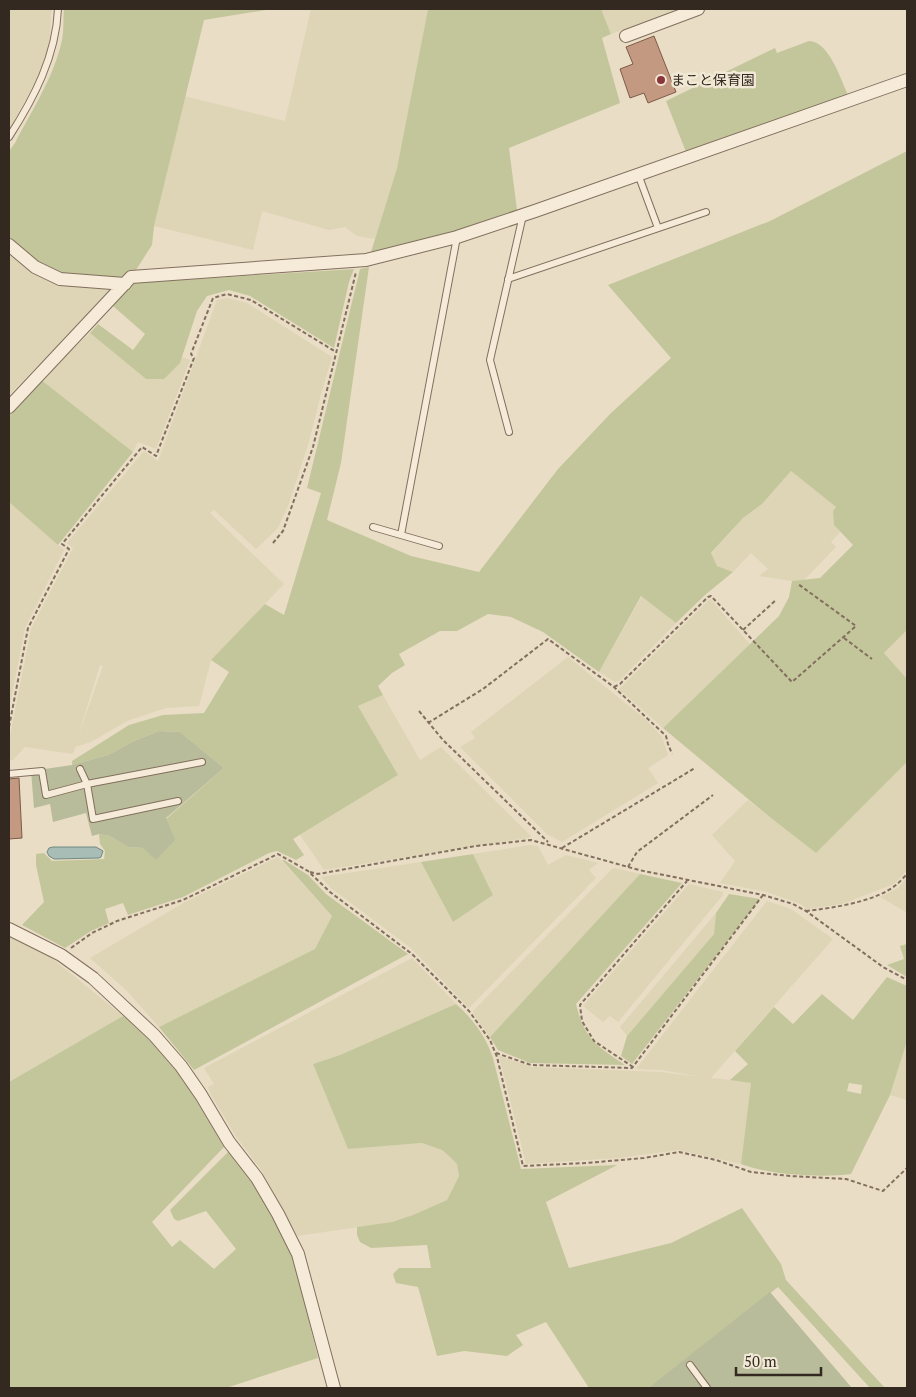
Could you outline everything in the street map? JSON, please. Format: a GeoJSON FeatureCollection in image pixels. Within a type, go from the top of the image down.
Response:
{"type":"FeatureCollection","features":[{"type":"Feature","properties":{"kind":"street"},"geometry":{"type":"LineString","coordinates":[[626,36],[698,9]]}},
{"type":"Feature","properties":{"kind":"street"},"geometry":{"type":"LineString","coordinates":[[9,407],[131,277],[359,260],[457,237],[907,80]]}},
{"type":"Feature","properties":{"kind":"street"},"geometry":{"type":"LineString","coordinates":[[9,245],[35,267],[60,279],[125,284]]}},
{"type":"Feature","properties":{"kind":"street"},"geometry":{"type":"LineString","coordinates":[[9,929],[61,955],[93,978],[154,1035],[181,1066],[229,1142],[257,1178],[298,1254],[334,1388]]}},
{"type":"Feature","properties":{"kind":"lane"},"geometry":{"type":"LineString","coordinates":[[9,137],[36,90],[51,54],[57,28],[58,9]]}},
{"type":"Feature","properties":{"kind":"lane"},"geometry":{"type":"LineString","coordinates":[[638,174],[658,228]]}},
{"type":"Feature","properties":{"kind":"lane"},"geometry":{"type":"LineString","coordinates":[[508,279],[706,212]]}},
{"type":"Feature","properties":{"kind":"lane"},"geometry":{"type":"LineString","coordinates":[[508,432],[490,360],[523,215]]}},
{"type":"Feature","properties":{"kind":"lane"},"geometry":{"type":"LineString","coordinates":[[401,535],[457,237]]}},
{"type":"Feature","properties":{"kind":"lane"},"geometry":{"type":"LineString","coordinates":[[373,527],[439,546]]}},
{"type":"Feature","properties":{"kind":"lane"},"geometry":{"type":"LineString","coordinates":[[9,774],[42,772],[46,795],[87,784],[202,762]]}},
{"type":"Feature","properties":{"kind":"lane"},"geometry":{"type":"LineString","coordinates":[[80,769],[87,784],[94,819],[178,802]]}},
{"type":"Feature","properties":{"kind":"lane"},"geometry":{"type":"LineString","coordinates":[[690,1365],[707,1388]]}},
{"type":"Feature","properties":{"kind":"path"},"geometry":{"type":"LineString","coordinates":[[272,543],[283,530],[313,447],[359,260]]}},
{"type":"Feature","properties":{"kind":"path"},"geometry":{"type":"LineString","coordinates":[[9,727],[28,628],[69,549],[62,544],[142,447],[156,456],[194,358],[191,354],[213,298],[227,294],[251,300],[336,352]]}},
{"type":"Feature","properties":{"kind":"path"},"geometry":{"type":"LineString","coordinates":[[614,687],[620,684],[711,596],[792,682],[856,626],[798,584]]}},
{"type":"Feature","properties":{"kind":"path"},"geometry":{"type":"LineString","coordinates":[[743,630],[776,600]]}},
{"type":"Feature","properties":{"kind":"path"},"geometry":{"type":"LineString","coordinates":[[843,637],[872,659]]}},
{"type":"Feature","properties":{"kind":"path"},"geometry":{"type":"LineString","coordinates":[[428,723],[483,689],[548,639],[614,687],[666,736],[672,754]]}},
{"type":"Feature","properties":{"kind":"path"},"geometry":{"type":"LineString","coordinates":[[419,711],[443,740],[550,844]]}},
{"type":"Feature","properties":{"kind":"path"},"geometry":{"type":"LineString","coordinates":[[562,848],[696,768]]}},
{"type":"Feature","properties":{"kind":"path"},"geometry":{"type":"LineString","coordinates":[[628,867],[637,852],[713,795]]}},
{"type":"Feature","properties":{"kind":"path"},"geometry":{"type":"LineString","coordinates":[[308,872],[318,874],[467,848],[531,840],[628,867],[763,895],[793,904],[806,911],[883,967],[907,980]]}},
{"type":"Feature","properties":{"kind":"path"},"geometry":{"type":"LineString","coordinates":[[61,955],[92,933],[116,922],[183,900],[278,854],[308,872],[330,892],[412,954],[469,1011],[490,1040],[495,1053],[523,1166],[586,1164],[644,1158],[678,1152],[716,1160],[751,1172],[846,1179],[883,1191],[907,1168]]}},
{"type":"Feature","properties":{"kind":"path"},"geometry":{"type":"LineString","coordinates":[[806,911],[842,906],[877,895],[896,886],[907,874]]}},
{"type":"Feature","properties":{"kind":"path"},"geometry":{"type":"LineString","coordinates":[[633,1066],[594,1041],[582,1021],[580,1005],[688,880]]}},
{"type":"Feature","properties":{"kind":"path"},"geometry":{"type":"LineString","coordinates":[[495,1053],[531,1065],[632,1068],[763,895]]}},
{"type":"Feature","properties":{"kind":"shaded area"},"geometry":{"type":"Polygon","coordinates":[[[9,9],[51,9],[50,36],[46,56],[35,82],[9,130],[9,9]]]}},
{"type":"Feature","properties":{"kind":"shaded area"},"geometry":{"type":"Polygon","coordinates":[[[311,9],[428,9],[397,168],[375,239],[357,236],[345,227],[329,230],[262,211],[253,250],[154,226],[184,96],[285,121],[311,9]]]}},
{"type":"Feature","properties":{"kind":"shaded area"},"geometry":{"type":"Polygon","coordinates":[[[601,9],[685,9],[611,34],[601,9]]]}},
{"type":"Feature","properties":{"kind":"shaded area"},"geometry":{"type":"Polygon","coordinates":[[[9,251],[115,287],[9,395],[9,251]]]}},
{"type":"Feature","properties":{"kind":"shaded area"},"geometry":{"type":"Polygon","coordinates":[[[227,298],[247,303],[332,357],[308,445],[288,506],[278,528],[256,549],[214,510],[210,513],[284,584],[211,660],[199,706],[166,708],[127,721],[91,742],[75,747],[73,754],[25,747],[13,760],[9,760],[9,741],[31,629],[73,548],[67,543],[144,451],[158,461],[217,300],[227,298]],[[100,665],[80,731],[103,666],[100,665]]]}},
{"type":"Feature","properties":{"kind":"shaded area"},"geometry":{"type":"Polygon","coordinates":[[[90,333],[146,379],[180,363],[182,357],[190,360],[156,449],[138,442],[133,452],[40,379],[90,333]]]}},
{"type":"Feature","properties":{"kind":"shaded area"},"geometry":{"type":"Polygon","coordinates":[[[791,471],[836,507],[834,525],[840,532],[831,542],[836,547],[804,580],[792,581],[759,576],[768,569],[751,553],[733,572],[717,566],[711,554],[743,518],[762,504],[791,471]]]}},
{"type":"Feature","properties":{"kind":"shaded area"},"geometry":{"type":"Polygon","coordinates":[[[9,502],[64,550],[25,628],[9,710],[9,502]]]}},
{"type":"Feature","properties":{"kind":"shaded area"},"geometry":{"type":"Polygon","coordinates":[[[642,596],[676,623],[619,681],[615,682],[599,672],[642,596]]]}},
{"type":"Feature","properties":{"kind":"shaded area"},"geometry":{"type":"Polygon","coordinates":[[[710,599],[750,644],[663,728],[619,689],[710,599]]]}},
{"type":"Feature","properties":{"kind":"shaded area"},"geometry":{"type":"Polygon","coordinates":[[[907,630],[907,679],[884,653],[907,630]]]}},
{"type":"Feature","properties":{"kind":"shaded area"},"geometry":{"type":"Polygon","coordinates":[[[568,657],[644,718],[662,737],[668,755],[648,768],[658,783],[562,842],[547,834],[460,747],[475,738],[471,732],[568,657]]]}},
{"type":"Feature","properties":{"kind":"shaded area"},"geometry":{"type":"Polygon","coordinates":[[[383,695],[420,760],[441,747],[531,836],[324,870],[300,835],[398,775],[358,706],[383,695]]]}},
{"type":"Feature","properties":{"kind":"shaded area"},"geometry":{"type":"Polygon","coordinates":[[[907,762],[907,870],[894,884],[842,904],[807,909],[800,904],[767,892],[720,883],[735,861],[712,835],[748,800],[816,853],[907,762]]]}},
{"type":"Feature","properties":{"kind":"shaded area"},"geometry":{"type":"Polygon","coordinates":[[[530,845],[538,846],[548,865],[566,855],[598,863],[589,870],[596,878],[469,1008],[411,948],[331,888],[321,877],[421,862],[453,922],[493,895],[473,854],[530,845]]]}},
{"type":"Feature","properties":{"kind":"shaded area"},"geometry":{"type":"Polygon","coordinates":[[[278,857],[332,916],[316,949],[159,1027],[127,991],[90,958],[185,902],[278,857]]]}},
{"type":"Feature","properties":{"kind":"shaded area"},"geometry":{"type":"Polygon","coordinates":[[[615,868],[640,874],[490,1037],[473,1013],[474,1010],[615,868]]]}},
{"type":"Feature","properties":{"kind":"shaded area"},"geometry":{"type":"Polygon","coordinates":[[[907,878],[906,912],[880,897],[898,888],[907,878]]]}},
{"type":"Feature","properties":{"kind":"shaded area"},"geometry":{"type":"Polygon","coordinates":[[[689,884],[723,892],[723,895],[618,1022],[610,1016],[603,1022],[583,1006],[689,884]]]}},
{"type":"Feature","properties":{"kind":"shaded area"},"geometry":{"type":"Polygon","coordinates":[[[767,901],[791,909],[833,939],[711,1078],[751,1082],[741,1164],[679,1150],[618,1158],[526,1164],[499,1056],[532,1067],[660,1072],[702,1077],[661,1070],[636,1069],[767,901]]]}},
{"type":"Feature","properties":{"kind":"shaded area"},"geometry":{"type":"Polygon","coordinates":[[[716,913],[714,934],[627,1036],[620,1027],[716,913]]]}},
{"type":"Feature","properties":{"kind":"shaded area"},"geometry":{"type":"Polygon","coordinates":[[[9,934],[48,955],[123,1016],[9,1082],[9,934]]]}},
{"type":"Feature","properties":{"kind":"shaded area"},"geometry":{"type":"Polygon","coordinates":[[[412,958],[456,1004],[340,1055],[313,1064],[348,1149],[422,1143],[442,1150],[450,1157],[457,1164],[459,1176],[447,1200],[413,1215],[392,1222],[297,1236],[262,1171],[237,1138],[211,1095],[208,1087],[214,1084],[204,1068],[412,958]]]}},
{"type":"Feature","properties":{"kind":"shaded area"},"geometry":{"type":"Polygon","coordinates":[[[907,1041],[907,1100],[890,1095],[907,1041]]]}},
{"type":"Feature","properties":{"kind":"green space"},"geometry":{"type":"Polygon","coordinates":[[[64,9],[272,9],[204,20],[154,226],[152,245],[136,270],[128,271],[120,279],[60,275],[9,251],[9,151],[35,106],[54,67],[62,40],[64,9]]]}},
{"type":"Feature","properties":{"kind":"green space"},"geometry":{"type":"Polygon","coordinates":[[[428,9],[601,9],[611,34],[602,38],[620,103],[509,148],[517,210],[455,231],[371,252],[397,168],[428,9]]]}},
{"type":"Feature","properties":{"kind":"green space"},"geometry":{"type":"Polygon","coordinates":[[[809,41],[823,47],[838,71],[848,95],[686,152],[666,101],[775,48],[777,53],[809,41]]]}},
{"type":"Feature","properties":{"kind":"green space"},"geometry":{"type":"Polygon","coordinates":[[[907,151],[907,630],[884,653],[907,679],[907,762],[816,853],[663,728],[779,616],[789,597],[792,581],[820,578],[853,545],[834,525],[833,511],[836,507],[791,471],[762,504],[743,518],[711,553],[717,566],[733,572],[705,595],[676,623],[641,596],[599,672],[543,632],[511,617],[488,614],[457,631],[440,631],[399,654],[405,665],[392,673],[378,686],[383,695],[358,706],[398,775],[293,839],[304,855],[296,860],[277,851],[269,853],[183,897],[128,915],[123,903],[105,909],[109,923],[91,931],[65,948],[22,925],[44,902],[36,865],[36,854],[44,853],[52,861],[104,859],[105,851],[100,844],[99,834],[110,836],[128,847],[143,848],[166,819],[224,768],[180,732],[159,731],[134,741],[108,755],[72,765],[72,761],[129,725],[163,715],[204,713],[229,672],[211,660],[265,604],[284,615],[321,493],[307,488],[360,269],[369,267],[341,463],[327,520],[411,556],[479,572],[558,469],[611,413],[671,358],[608,285],[770,221],[907,151]]]}},
{"type":"Feature","properties":{"kind":"green space"},"geometry":{"type":"Polygon","coordinates":[[[354,269],[349,282],[334,348],[250,296],[229,290],[207,296],[197,311],[180,363],[164,379],[146,379],[90,333],[98,324],[133,350],[145,334],[113,306],[134,283],[354,269]]]}},
{"type":"Feature","properties":{"kind":"green space"},"geometry":{"type":"Polygon","coordinates":[[[40,379],[133,452],[58,545],[9,502],[9,417],[13,406],[40,379]]]}},
{"type":"Feature","properties":{"kind":"green space"},"geometry":{"type":"Polygon","coordinates":[[[159,731],[180,732],[224,768],[166,818],[175,840],[156,860],[143,848],[128,847],[110,836],[99,834],[92,836],[86,813],[53,822],[50,804],[34,808],[31,771],[72,765],[108,755],[134,741],[159,731]]]}},
{"type":"Feature","properties":{"kind":"green space"},"geometry":{"type":"Polygon","coordinates":[[[473,854],[493,895],[453,922],[421,862],[473,854]]]}},
{"type":"Feature","properties":{"kind":"green space"},"geometry":{"type":"Polygon","coordinates":[[[282,860],[308,875],[326,894],[408,954],[194,1070],[159,1027],[315,949],[332,916],[282,860]]]}},
{"type":"Feature","properties":{"kind":"green space"},"geometry":{"type":"Polygon","coordinates":[[[640,874],[682,883],[576,1004],[583,1026],[588,1034],[606,1052],[625,1065],[530,1063],[498,1050],[490,1037],[640,874]]]}},
{"type":"Feature","properties":{"kind":"green space"},"geometry":{"type":"Polygon","coordinates":[[[729,894],[760,899],[632,1064],[621,1056],[627,1036],[714,934],[716,913],[729,894]]]}},
{"type":"Feature","properties":{"kind":"green space"},"geometry":{"type":"Polygon","coordinates":[[[907,944],[907,977],[887,965],[904,959],[900,946],[907,944]]]}},
{"type":"Feature","properties":{"kind":"green space"},"geometry":{"type":"Polygon","coordinates":[[[887,977],[907,986],[907,1041],[890,1095],[851,1174],[825,1176],[795,1175],[766,1171],[741,1164],[751,1083],[730,1080],[748,1064],[735,1051],[774,1007],[793,1024],[822,994],[853,1020],[887,977]],[[849,1083],[847,1091],[861,1094],[862,1085],[849,1083]]]}},
{"type":"Feature","properties":{"kind":"green space"},"geometry":{"type":"Polygon","coordinates":[[[456,1004],[478,1029],[490,1050],[521,1169],[617,1165],[546,1202],[569,1268],[671,1243],[742,1208],[781,1264],[786,1280],[885,1388],[870,1388],[778,1287],[648,1388],[589,1388],[546,1322],[516,1335],[523,1345],[507,1356],[464,1351],[437,1356],[418,1287],[396,1283],[393,1274],[399,1268],[431,1268],[427,1245],[371,1248],[360,1242],[357,1235],[357,1227],[392,1222],[447,1200],[459,1176],[457,1164],[442,1150],[422,1143],[348,1149],[313,1064],[340,1055],[456,1004]]]}},
{"type":"Feature","properties":{"kind":"green space"},"geometry":{"type":"Polygon","coordinates":[[[123,1016],[150,1039],[181,1075],[224,1147],[152,1222],[172,1247],[180,1240],[214,1269],[236,1249],[206,1211],[178,1221],[174,1219],[170,1210],[229,1151],[253,1180],[293,1256],[318,1358],[226,1388],[9,1388],[9,1082],[123,1016]]]}},
{"type":"Feature","properties":{"kind":"green space"},"geometry":{"type":"Polygon","coordinates":[[[770,1292],[852,1388],[648,1388],[770,1292]]]}},
{"type":"Feature","properties":{"kind":"water"},"geometry":{"type":"Polygon","coordinates":[[[96,847],[103,851],[99,858],[54,859],[47,852],[49,848],[96,847]]]}},
{"type":"Feature","properties":{"kind":"building"},"geometry":{"type":"Polygon","coordinates":[[[654,36],[676,92],[648,103],[644,93],[630,98],[620,69],[633,64],[626,47],[654,36]]]}},
{"type":"Feature","properties":{"kind":"building"},"geometry":{"type":"Polygon","coordinates":[[[19,778],[22,838],[9,839],[9,779],[19,778]]]}},
{"type":"Feature","properties":{"kind":"place","name":"まこと保育園"},"geometry":{"type":"Point","coordinates":[661,80]}}]}
